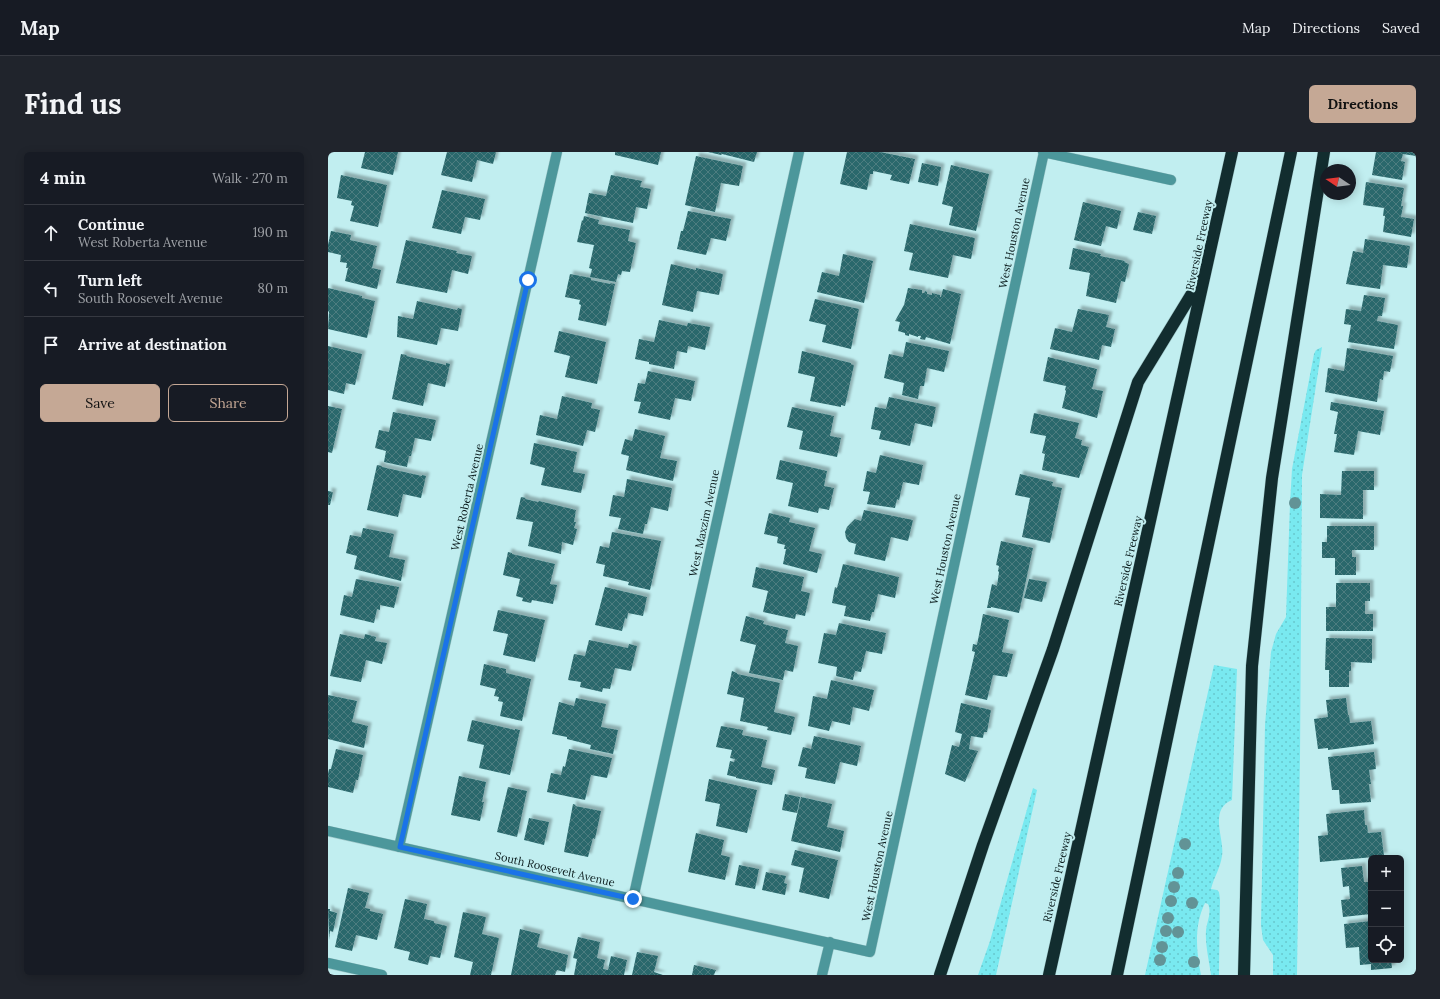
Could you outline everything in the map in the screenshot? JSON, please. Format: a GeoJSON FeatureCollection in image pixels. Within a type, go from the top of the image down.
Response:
{"type":"FeatureCollection","features":[{"type":"Feature","properties":{"kind":"highway","name":"Riverside Freeway"},"geometry":{"type":"LineString","coordinates":[[1049,975],[1207,270],[1232,152]]}},
{"type":"Feature","properties":{"kind":"highway"},"geometry":{"type":"LineString","coordinates":[[1117,975],[1291,152]]}},
{"type":"Feature","properties":{"kind":"highway"},"geometry":{"type":"LineString","coordinates":[[1244,975],[1252,666],[1272,478],[1324,152]]}},
{"type":"Feature","properties":{"kind":"highway"},"geometry":{"type":"LineString","coordinates":[[940,975],[983,845],[1053,649],[1138,382],[1207,270]]}},
{"type":"Feature","properties":{"kind":"street","name":"West Roberta Avenue"},"geometry":{"type":"LineString","coordinates":[[400,847],[556,152]]}},
{"type":"Feature","properties":{"kind":"street","name":"West Maxzim Avenue"},"geometry":{"type":"LineString","coordinates":[[633,899],[799,152]]}},
{"type":"Feature","properties":{"kind":"street"},"geometry":{"type":"LineString","coordinates":[[1044,152],[1172,180]]}},
{"type":"Feature","properties":{"kind":"street","name":"West Houston Avenue"},"geometry":{"type":"LineString","coordinates":[[870,952],[1044,152]]}},
{"type":"Feature","properties":{"kind":"street","name":"South Roosevelt Avenue"},"geometry":{"type":"LineString","coordinates":[[328,831],[870,952]]}},
{"type":"Feature","properties":{"kind":"street"},"geometry":{"type":"LineString","coordinates":[[822,975],[830,942]]}},
{"type":"Feature","properties":{"kind":"street"},"geometry":{"type":"LineString","coordinates":[[328,963],[382,975]]}},
{"type":"Feature","properties":{"kind":"shaded area"},"geometry":{"type":"Polygon","coordinates":[[[1322,347],[1302,475],[1297,975],[1273,975],[1273,955],[1263,940],[1261,925],[1265,725],[1271,652],[1276,634],[1286,617],[1292,469],[1314,354],[1316,350],[1322,347]]]}},
{"type":"Feature","properties":{"kind":"shaded area"},"geometry":{"type":"Polygon","coordinates":[[[1214,665],[1237,669],[1232,800],[1225,805],[1219,818],[1222,856],[1211,889],[1219,892],[1220,899],[1219,975],[1211,975],[1206,936],[1210,911],[1208,904],[1205,903],[1201,911],[1197,938],[1201,975],[1145,975],[1214,665]]]}},
{"type":"Feature","properties":{"kind":"shaded area"},"geometry":{"type":"Polygon","coordinates":[[[1033,788],[1037,790],[996,975],[978,975],[990,941],[1033,788]]]}},
{"type":"Feature","properties":{"kind":"building"},"geometry":{"type":"Polygon","coordinates":[[[365,152],[398,152],[393,175],[361,168],[365,152]]]}},
{"type":"Feature","properties":{"kind":"building"},"geometry":{"type":"Polygon","coordinates":[[[447,152],[496,152],[493,164],[477,160],[472,182],[441,175],[447,152]]]}},
{"type":"Feature","properties":{"kind":"building"},"geometry":{"type":"Polygon","coordinates":[[[615,152],[661,152],[658,165],[615,155],[615,152]]]}},
{"type":"Feature","properties":{"kind":"building"},"geometry":{"type":"Polygon","coordinates":[[[708,152],[757,152],[754,162],[708,152]]]}},
{"type":"Feature","properties":{"kind":"building"},"geometry":{"type":"Polygon","coordinates":[[[847,152],[880,152],[915,159],[909,184],[890,180],[892,175],[873,171],[873,174],[870,174],[867,190],[840,184],[847,152]]]}},
{"type":"Feature","properties":{"kind":"building"},"geometry":{"type":"Polygon","coordinates":[[[1376,152],[1416,152],[1416,156],[1403,154],[1401,161],[1405,162],[1402,180],[1372,175],[1376,152]]]}},
{"type":"Feature","properties":{"kind":"building"},"geometry":{"type":"Polygon","coordinates":[[[696,156],[743,166],[739,186],[721,183],[715,212],[685,205],[696,156]]]}},
{"type":"Feature","properties":{"kind":"building"},"geometry":{"type":"Polygon","coordinates":[[[922,163],[941,167],[938,186],[918,182],[922,163]]]}},
{"type":"Feature","properties":{"kind":"building"},"geometry":{"type":"Polygon","coordinates":[[[951,165],[989,174],[976,231],[949,225],[953,207],[942,204],[951,165]]]}},
{"type":"Feature","properties":{"kind":"building"},"geometry":{"type":"Polygon","coordinates":[[[341,175],[387,185],[378,227],[350,221],[354,206],[351,205],[352,201],[337,198],[341,175]]]}},
{"type":"Feature","properties":{"kind":"building"},"geometry":{"type":"Polygon","coordinates":[[[611,175],[642,181],[640,187],[651,189],[647,209],[636,207],[633,223],[585,213],[589,193],[606,196],[611,175]]]}},
{"type":"Feature","properties":{"kind":"building"},"geometry":{"type":"Polygon","coordinates":[[[1366,182],[1404,188],[1401,217],[1414,219],[1411,237],[1383,232],[1385,216],[1383,216],[1384,208],[1363,205],[1366,182]]]}},
{"type":"Feature","properties":{"kind":"building"},"geometry":{"type":"Polygon","coordinates":[[[442,190],[485,199],[480,220],[465,217],[461,234],[432,228],[442,190]]]}},
{"type":"Feature","properties":{"kind":"building"},"geometry":{"type":"Polygon","coordinates":[[[1083,202],[1121,211],[1117,229],[1106,226],[1101,246],[1074,240],[1083,202]]]}},
{"type":"Feature","properties":{"kind":"building"},"geometry":{"type":"Polygon","coordinates":[[[688,211],[731,219],[726,241],[711,238],[706,255],[677,249],[688,211]]]}},
{"type":"Feature","properties":{"kind":"building"},"geometry":{"type":"Polygon","coordinates":[[[1138,212],[1156,216],[1152,234],[1133,230],[1138,212]]]}},
{"type":"Feature","properties":{"kind":"building"},"geometry":{"type":"Polygon","coordinates":[[[584,216],[599,220],[598,224],[630,230],[628,241],[636,243],[630,272],[622,271],[621,275],[618,274],[616,282],[590,277],[592,269],[589,268],[594,245],[577,242],[584,216]]]}},
{"type":"Feature","properties":{"kind":"building"},"geometry":{"type":"Polygon","coordinates":[[[910,224],[975,238],[971,259],[953,255],[948,278],[909,270],[913,253],[904,251],[910,224]]]}},
{"type":"Feature","properties":{"kind":"building"},"geometry":{"type":"Polygon","coordinates":[[[331,231],[351,235],[350,240],[377,246],[372,268],[381,270],[377,289],[345,281],[348,268],[346,268],[347,263],[340,262],[341,255],[328,252],[331,231]]]}},
{"type":"Feature","properties":{"kind":"building"},"geometry":{"type":"Polygon","coordinates":[[[1365,239],[1410,246],[1407,268],[1383,265],[1380,289],[1346,284],[1353,251],[1363,253],[1365,239]]]}},
{"type":"Feature","properties":{"kind":"building"},"geometry":{"type":"Polygon","coordinates":[[[406,240],[457,251],[456,253],[472,256],[468,274],[452,270],[447,293],[396,283],[406,240]]]}},
{"type":"Feature","properties":{"kind":"building"},"geometry":{"type":"Polygon","coordinates":[[[1073,248],[1101,254],[1100,256],[1125,261],[1124,262],[1129,264],[1125,282],[1121,281],[1116,303],[1086,296],[1090,273],[1069,269],[1073,248]]]}},
{"type":"Feature","properties":{"kind":"building"},"geometry":{"type":"Polygon","coordinates":[[[843,254],[873,261],[864,303],[817,292],[822,272],[839,276],[843,254]]]}},
{"type":"Feature","properties":{"kind":"building"},"geometry":{"type":"Polygon","coordinates":[[[671,264],[723,274],[719,295],[697,291],[693,312],[662,305],[671,264]]]}},
{"type":"Feature","properties":{"kind":"building"},"geometry":{"type":"Polygon","coordinates":[[[570,274],[591,278],[591,280],[615,284],[606,326],[578,320],[581,305],[579,304],[580,300],[565,297],[570,274]]]}},
{"type":"Feature","properties":{"kind":"building"},"geometry":{"type":"Polygon","coordinates":[[[328,288],[362,296],[362,298],[375,301],[367,338],[328,329],[328,288]]]}},
{"type":"Feature","properties":{"kind":"building"},"geometry":{"type":"Polygon","coordinates":[[[908,288],[922,290],[922,293],[925,291],[927,294],[932,295],[932,293],[940,295],[940,297],[943,289],[961,294],[950,344],[926,337],[925,340],[920,339],[921,336],[918,337],[909,334],[909,336],[898,331],[900,322],[895,321],[904,305],[908,288]]]}},
{"type":"Feature","properties":{"kind":"building"},"geometry":{"type":"Polygon","coordinates":[[[1364,295],[1385,298],[1382,316],[1378,316],[1377,321],[1398,325],[1394,349],[1348,342],[1351,325],[1344,324],[1346,309],[1361,311],[1364,295]]]}},
{"type":"Feature","properties":{"kind":"building"},"geometry":{"type":"Polygon","coordinates":[[[815,299],[859,309],[851,349],[822,342],[826,325],[809,321],[815,299]]]}},
{"type":"Feature","properties":{"kind":"building"},"geometry":{"type":"Polygon","coordinates":[[[417,301],[457,310],[458,308],[462,309],[458,331],[441,328],[437,345],[397,337],[398,316],[413,319],[417,301]]]}},
{"type":"Feature","properties":{"kind":"building"},"geometry":{"type":"Polygon","coordinates":[[[1078,309],[1109,315],[1106,327],[1115,329],[1111,347],[1102,345],[1099,360],[1050,349],[1055,328],[1072,332],[1078,309]]]}},
{"type":"Feature","properties":{"kind":"building"},"geometry":{"type":"Polygon","coordinates":[[[659,320],[687,326],[688,323],[710,327],[705,350],[688,346],[687,353],[677,351],[674,369],[649,364],[649,362],[635,359],[639,339],[654,342],[659,320]]]}},
{"type":"Feature","properties":{"kind":"building"},"geometry":{"type":"Polygon","coordinates":[[[559,331],[606,342],[597,384],[565,377],[570,356],[554,352],[559,331]]]}},
{"type":"Feature","properties":{"kind":"building"},"geometry":{"type":"Polygon","coordinates":[[[906,342],[949,351],[944,372],[927,368],[924,386],[920,386],[918,399],[902,395],[904,383],[884,378],[889,354],[903,357],[906,342]]]}},
{"type":"Feature","properties":{"kind":"building"},"geometry":{"type":"Polygon","coordinates":[[[328,346],[362,354],[355,385],[346,383],[344,394],[328,390],[328,346]]]}},
{"type":"Feature","properties":{"kind":"building"},"geometry":{"type":"Polygon","coordinates":[[[1347,348],[1393,356],[1390,372],[1384,371],[1383,380],[1380,379],[1377,402],[1325,392],[1328,368],[1344,371],[1347,348]]]}},
{"type":"Feature","properties":{"kind":"building"},"geometry":{"type":"Polygon","coordinates":[[[802,351],[854,365],[845,406],[841,405],[841,407],[810,401],[815,377],[798,373],[802,351]]]}},
{"type":"Feature","properties":{"kind":"building"},"geometry":{"type":"Polygon","coordinates":[[[401,354],[446,365],[446,363],[450,364],[445,387],[428,383],[423,406],[392,399],[401,354]]]}},
{"type":"Feature","properties":{"kind":"building"},"geometry":{"type":"Polygon","coordinates":[[[1048,357],[1097,369],[1092,389],[1103,391],[1097,418],[1062,408],[1066,386],[1043,381],[1048,357]]]}},
{"type":"Feature","properties":{"kind":"building"},"geometry":{"type":"Polygon","coordinates":[[[648,371],[695,381],[691,401],[675,398],[670,420],[638,413],[641,402],[634,401],[638,383],[645,384],[648,371]]]}},
{"type":"Feature","properties":{"kind":"building"},"geometry":{"type":"Polygon","coordinates":[[[562,396],[592,403],[591,408],[600,410],[595,432],[587,430],[583,446],[536,435],[540,415],[557,419],[562,396]]]}},
{"type":"Feature","properties":{"kind":"building"},"geometry":{"type":"Polygon","coordinates":[[[889,397],[936,407],[932,427],[915,423],[910,446],[879,439],[881,431],[871,429],[875,407],[886,409],[889,397]]]}},
{"type":"Feature","properties":{"kind":"building"},"geometry":{"type":"Polygon","coordinates":[[[1331,402],[1384,411],[1380,435],[1358,431],[1354,455],[1334,452],[1337,434],[1334,434],[1338,412],[1330,410],[1331,402]]]}},
{"type":"Feature","properties":{"kind":"building"},"geometry":{"type":"Polygon","coordinates":[[[328,406],[342,409],[332,453],[328,452],[328,406]]]}},
{"type":"Feature","properties":{"kind":"building"},"geometry":{"type":"Polygon","coordinates":[[[792,407],[834,416],[830,436],[841,438],[837,457],[799,449],[803,431],[787,427],[792,407]]]}},
{"type":"Feature","properties":{"kind":"building"},"geometry":{"type":"Polygon","coordinates":[[[393,412],[436,420],[431,441],[415,438],[407,467],[384,462],[386,451],[375,448],[379,430],[389,432],[393,412]]]}},
{"type":"Feature","properties":{"kind":"building"},"geometry":{"type":"Polygon","coordinates":[[[1034,413],[1079,423],[1075,438],[1082,440],[1081,445],[1089,447],[1079,478],[1042,470],[1045,454],[1042,453],[1046,436],[1030,433],[1034,413]]]}},
{"type":"Feature","properties":{"kind":"building"},"geometry":{"type":"Polygon","coordinates":[[[635,429],[665,436],[660,458],[677,461],[673,481],[626,470],[629,456],[621,454],[625,439],[632,441],[635,429]]]}},
{"type":"Feature","properties":{"kind":"building"},"geometry":{"type":"Polygon","coordinates":[[[534,443],[577,452],[573,472],[585,474],[581,493],[541,485],[545,468],[530,464],[534,443]]]}},
{"type":"Feature","properties":{"kind":"building"},"geometry":{"type":"Polygon","coordinates":[[[880,455],[923,465],[919,485],[903,482],[899,500],[897,499],[895,508],[867,504],[870,492],[863,491],[867,471],[876,473],[880,455]]]}},
{"type":"Feature","properties":{"kind":"building"},"geometry":{"type":"Polygon","coordinates":[[[780,460],[827,471],[824,486],[834,488],[829,510],[819,508],[818,513],[788,506],[793,483],[776,479],[780,460]]]}},
{"type":"Feature","properties":{"kind":"building"},"geometry":{"type":"Polygon","coordinates":[[[377,465],[426,476],[421,498],[403,494],[398,517],[367,510],[377,465]]]}},
{"type":"Feature","properties":{"kind":"building"},"geometry":{"type":"Polygon","coordinates":[[[1342,471],[1374,471],[1374,490],[1363,490],[1363,519],[1320,518],[1320,494],[1341,495],[1342,471]]]}},
{"type":"Feature","properties":{"kind":"building"},"geometry":{"type":"Polygon","coordinates":[[[1020,474],[1053,482],[1052,486],[1062,488],[1050,543],[1022,537],[1030,498],[1015,495],[1020,474]]]}},
{"type":"Feature","properties":{"kind":"building"},"geometry":{"type":"Polygon","coordinates":[[[627,479],[672,488],[668,511],[651,507],[643,534],[618,529],[621,518],[609,516],[613,495],[624,497],[627,479]]]}},
{"type":"Feature","properties":{"kind":"building"},"geometry":{"type":"Polygon","coordinates":[[[328,491],[333,492],[330,505],[328,505],[328,491]]]}},
{"type":"Feature","properties":{"kind":"building"},"geometry":{"type":"Polygon","coordinates":[[[521,497],[576,510],[574,522],[576,522],[574,528],[577,529],[573,545],[562,542],[561,554],[528,546],[533,522],[516,519],[521,497]]]}},
{"type":"Feature","properties":{"kind":"building"},"geometry":{"type":"Polygon","coordinates":[[[864,510],[913,520],[908,541],[891,537],[885,561],[854,554],[856,544],[849,542],[846,538],[845,532],[847,527],[855,519],[861,521],[864,510]]]}},
{"type":"Feature","properties":{"kind":"building"},"geometry":{"type":"Polygon","coordinates":[[[769,513],[790,518],[789,522],[815,528],[809,551],[822,554],[817,573],[783,564],[786,549],[784,549],[785,545],[777,543],[778,537],[764,534],[769,513]]]}},
{"type":"Feature","properties":{"kind":"building"},"geometry":{"type":"Polygon","coordinates":[[[1327,526],[1374,526],[1374,550],[1352,550],[1352,557],[1356,557],[1356,575],[1335,575],[1335,558],[1322,558],[1322,542],[1327,542],[1327,526]]]}},
{"type":"Feature","properties":{"kind":"building"},"geometry":{"type":"Polygon","coordinates":[[[363,528],[394,534],[389,557],[405,560],[401,581],[354,569],[357,556],[346,553],[350,535],[361,537],[363,528]]]}},
{"type":"Feature","properties":{"kind":"building"},"geometry":{"type":"Polygon","coordinates":[[[612,532],[661,541],[650,590],[628,585],[629,582],[603,576],[605,565],[596,563],[600,546],[609,548],[612,532]]]}},
{"type":"Feature","properties":{"kind":"building"},"geometry":{"type":"Polygon","coordinates":[[[1001,541],[1033,548],[1019,613],[991,607],[987,608],[992,584],[997,586],[999,566],[996,565],[1001,541]]]}},
{"type":"Feature","properties":{"kind":"building"},"geometry":{"type":"Polygon","coordinates":[[[508,552],[555,564],[550,584],[557,585],[553,604],[532,600],[531,603],[522,601],[523,598],[516,596],[520,579],[503,575],[508,552]]]}},
{"type":"Feature","properties":{"kind":"building"},"geometry":{"type":"Polygon","coordinates":[[[843,564],[899,577],[895,598],[878,594],[874,612],[872,612],[870,621],[844,616],[846,606],[832,603],[835,587],[837,588],[843,564]]]}},
{"type":"Feature","properties":{"kind":"building"},"geometry":{"type":"Polygon","coordinates":[[[756,567],[804,577],[801,591],[810,593],[805,616],[796,614],[795,619],[763,612],[768,591],[752,587],[756,567]]]}},
{"type":"Feature","properties":{"kind":"building"},"geometry":{"type":"Polygon","coordinates":[[[356,579],[399,587],[394,608],[380,605],[380,610],[377,609],[374,623],[340,615],[344,595],[352,597],[356,579]]]}},
{"type":"Feature","properties":{"kind":"building"},"geometry":{"type":"Polygon","coordinates":[[[1029,579],[1047,582],[1042,602],[1024,598],[1029,579]]]}},
{"type":"Feature","properties":{"kind":"building"},"geometry":{"type":"Polygon","coordinates":[[[1336,583],[1370,583],[1370,601],[1365,601],[1365,614],[1373,614],[1373,631],[1326,631],[1326,607],[1336,607],[1336,583]]]}},
{"type":"Feature","properties":{"kind":"building"},"geometry":{"type":"Polygon","coordinates":[[[605,587],[647,597],[643,616],[628,613],[627,619],[625,618],[622,631],[595,625],[605,587]]]}},
{"type":"Feature","properties":{"kind":"building"},"geometry":{"type":"Polygon","coordinates":[[[498,610],[545,620],[535,662],[503,655],[508,634],[493,631],[498,610]]]}},
{"type":"Feature","properties":{"kind":"building"},"geometry":{"type":"Polygon","coordinates":[[[983,614],[1009,620],[1002,652],[1013,654],[1007,677],[993,675],[987,700],[965,695],[975,652],[972,651],[973,644],[977,645],[983,614]]]}},
{"type":"Feature","properties":{"kind":"building"},"geometry":{"type":"Polygon","coordinates":[[[746,616],[764,621],[763,624],[788,630],[785,643],[798,646],[793,672],[785,670],[783,680],[749,673],[756,645],[740,641],[746,616]]]}},
{"type":"Feature","properties":{"kind":"building"},"geometry":{"type":"Polygon","coordinates":[[[839,623],[886,633],[882,654],[866,651],[861,672],[855,671],[853,680],[836,676],[837,667],[818,663],[824,633],[836,635],[839,623]]]}},
{"type":"Feature","properties":{"kind":"building"},"geometry":{"type":"Polygon","coordinates":[[[340,634],[364,639],[365,634],[376,637],[375,641],[387,643],[382,664],[366,660],[361,682],[330,676],[340,634]]]}},
{"type":"Feature","properties":{"kind":"building"},"geometry":{"type":"Polygon","coordinates":[[[1326,638],[1372,639],[1372,663],[1351,662],[1351,671],[1349,671],[1349,687],[1329,687],[1329,670],[1325,670],[1326,638]]]}},
{"type":"Feature","properties":{"kind":"building"},"geometry":{"type":"Polygon","coordinates":[[[589,640],[628,648],[629,644],[637,646],[631,671],[615,668],[610,689],[603,688],[602,692],[580,687],[581,682],[568,680],[574,654],[585,656],[589,640]]]}},
{"type":"Feature","properties":{"kind":"building"},"geometry":{"type":"Polygon","coordinates":[[[484,664],[506,669],[506,673],[531,679],[522,721],[500,716],[503,702],[498,701],[499,697],[494,696],[496,689],[480,685],[484,664]]]}},
{"type":"Feature","properties":{"kind":"building"},"geometry":{"type":"Polygon","coordinates":[[[732,671],[737,674],[780,683],[774,712],[795,717],[791,735],[767,730],[768,727],[740,721],[744,698],[727,694],[732,671]]]}},
{"type":"Feature","properties":{"kind":"building"},"geometry":{"type":"Polygon","coordinates":[[[831,680],[874,690],[869,711],[853,707],[850,725],[832,721],[829,731],[808,726],[813,696],[827,699],[831,680]]]}},
{"type":"Feature","properties":{"kind":"building"},"geometry":{"type":"Polygon","coordinates":[[[328,695],[357,701],[352,722],[368,726],[364,748],[328,739],[328,695]]]}},
{"type":"Feature","properties":{"kind":"building"},"geometry":{"type":"Polygon","coordinates":[[[576,698],[606,704],[601,727],[618,730],[613,754],[590,749],[591,745],[552,734],[559,702],[574,706],[576,698]]]}},
{"type":"Feature","properties":{"kind":"building"},"geometry":{"type":"Polygon","coordinates":[[[1346,698],[1350,723],[1371,721],[1374,744],[1328,750],[1328,748],[1318,749],[1314,719],[1328,717],[1326,700],[1346,698]]]}},
{"type":"Feature","properties":{"kind":"building"},"geometry":{"type":"Polygon","coordinates":[[[961,703],[991,710],[987,732],[984,732],[983,738],[971,736],[969,749],[978,751],[965,782],[945,774],[952,745],[959,747],[962,734],[955,732],[961,703]]]}},
{"type":"Feature","properties":{"kind":"building"},"geometry":{"type":"Polygon","coordinates":[[[472,720],[520,730],[510,775],[479,768],[484,745],[467,741],[472,720]]]}},
{"type":"Feature","properties":{"kind":"building"},"geometry":{"type":"Polygon","coordinates":[[[721,726],[743,730],[742,735],[767,740],[761,767],[775,770],[772,785],[727,775],[730,761],[734,762],[735,759],[730,758],[732,750],[716,747],[721,726]]]}},
{"type":"Feature","properties":{"kind":"building"},"geometry":{"type":"Polygon","coordinates":[[[814,736],[861,746],[857,766],[840,762],[835,784],[805,778],[807,768],[798,766],[803,747],[811,749],[814,736]]]}},
{"type":"Feature","properties":{"kind":"building"},"geometry":{"type":"Polygon","coordinates":[[[336,749],[363,755],[358,780],[356,780],[353,793],[328,787],[329,769],[331,769],[336,749]]]}},
{"type":"Feature","properties":{"kind":"building"},"geometry":{"type":"Polygon","coordinates":[[[569,749],[612,758],[607,778],[591,775],[585,800],[547,792],[551,773],[561,775],[563,766],[565,767],[569,749]]]}},
{"type":"Feature","properties":{"kind":"building"},"geometry":{"type":"Polygon","coordinates":[[[1374,752],[1376,769],[1369,770],[1371,802],[1340,804],[1339,790],[1332,790],[1328,757],[1374,752]]]}},
{"type":"Feature","properties":{"kind":"building"},"geometry":{"type":"Polygon","coordinates":[[[459,776],[486,782],[480,821],[451,815],[459,776]]]}},
{"type":"Feature","properties":{"kind":"building"},"geometry":{"type":"Polygon","coordinates":[[[709,779],[757,790],[747,833],[716,826],[720,804],[705,801],[709,779]]]}},
{"type":"Feature","properties":{"kind":"building"},"geometry":{"type":"Polygon","coordinates":[[[508,787],[527,791],[517,837],[497,832],[508,787]]]}},
{"type":"Feature","properties":{"kind":"building"},"geometry":{"type":"Polygon","coordinates":[[[785,794],[800,797],[797,813],[782,810],[785,794]]]}},
{"type":"Feature","properties":{"kind":"building"},"geometry":{"type":"Polygon","coordinates":[[[801,797],[832,804],[827,827],[844,831],[840,852],[791,841],[801,797]]]}},
{"type":"Feature","properties":{"kind":"building"},"geometry":{"type":"Polygon","coordinates":[[[573,804],[576,805],[575,806],[601,811],[595,839],[593,838],[588,857],[564,852],[573,804]]]}},
{"type":"Feature","properties":{"kind":"building"},"geometry":{"type":"Polygon","coordinates":[[[1364,810],[1365,825],[1367,825],[1368,833],[1381,832],[1384,855],[1368,855],[1368,858],[1320,862],[1318,836],[1328,835],[1326,814],[1364,810]]]}},
{"type":"Feature","properties":{"kind":"building"},"geometry":{"type":"Polygon","coordinates":[[[529,818],[549,822],[544,845],[524,840],[529,818]]]}},
{"type":"Feature","properties":{"kind":"building"},"geometry":{"type":"Polygon","coordinates":[[[696,833],[724,840],[721,855],[730,857],[725,880],[688,872],[696,833]]]}},
{"type":"Feature","properties":{"kind":"building"},"geometry":{"type":"Polygon","coordinates":[[[795,850],[838,860],[829,899],[799,892],[804,868],[791,865],[795,850]]]}},
{"type":"Feature","properties":{"kind":"building"},"geometry":{"type":"Polygon","coordinates":[[[739,865],[759,869],[755,889],[735,885],[739,865]]]}},
{"type":"Feature","properties":{"kind":"building"},"geometry":{"type":"Polygon","coordinates":[[[1362,866],[1364,882],[1368,882],[1368,914],[1343,917],[1341,900],[1350,899],[1349,886],[1343,887],[1341,868],[1362,866]]]}},
{"type":"Feature","properties":{"kind":"building"},"geometry":{"type":"Polygon","coordinates":[[[766,872],[786,876],[784,883],[787,884],[785,895],[762,890],[766,872]]]}},
{"type":"Feature","properties":{"kind":"building"},"geometry":{"type":"Polygon","coordinates":[[[348,888],[369,893],[365,908],[370,909],[370,911],[383,914],[377,940],[356,935],[352,951],[335,947],[348,888]]]}},
{"type":"Feature","properties":{"kind":"building"},"geometry":{"type":"Polygon","coordinates":[[[405,899],[427,904],[424,919],[447,926],[440,958],[430,956],[428,965],[408,960],[410,952],[394,948],[405,899]]]}},
{"type":"Feature","properties":{"kind":"building"},"geometry":{"type":"Polygon","coordinates":[[[328,909],[337,913],[333,932],[330,931],[329,940],[328,909]]]}},
{"type":"Feature","properties":{"kind":"building"},"geometry":{"type":"Polygon","coordinates":[[[463,912],[486,917],[482,934],[499,938],[491,975],[470,975],[473,962],[454,957],[463,912]]]}},
{"type":"Feature","properties":{"kind":"building"},"geometry":{"type":"Polygon","coordinates":[[[1368,921],[1368,963],[1391,963],[1392,968],[1371,970],[1371,964],[1360,965],[1359,947],[1346,948],[1344,924],[1368,921]]]}},
{"type":"Feature","properties":{"kind":"building"},"geometry":{"type":"Polygon","coordinates":[[[520,929],[540,934],[537,947],[568,955],[565,972],[557,970],[555,975],[511,975],[520,929]]]}},
{"type":"Feature","properties":{"kind":"building"},"geometry":{"type":"Polygon","coordinates":[[[578,937],[600,942],[597,958],[605,960],[603,969],[608,970],[611,956],[627,960],[624,975],[574,975],[577,959],[573,958],[578,937]]]}},
{"type":"Feature","properties":{"kind":"building"},"geometry":{"type":"Polygon","coordinates":[[[637,952],[658,956],[654,972],[663,975],[632,975],[637,952]]]}},
{"type":"Feature","properties":{"kind":"building"},"geometry":{"type":"Polygon","coordinates":[[[694,965],[716,970],[714,975],[692,975],[694,965]]]}},
{"type":"Feature","properties":{"kind":"route"},"geometry":{"type":"LineString","coordinates":[[528,280],[400,847],[633,899]]}}]}
